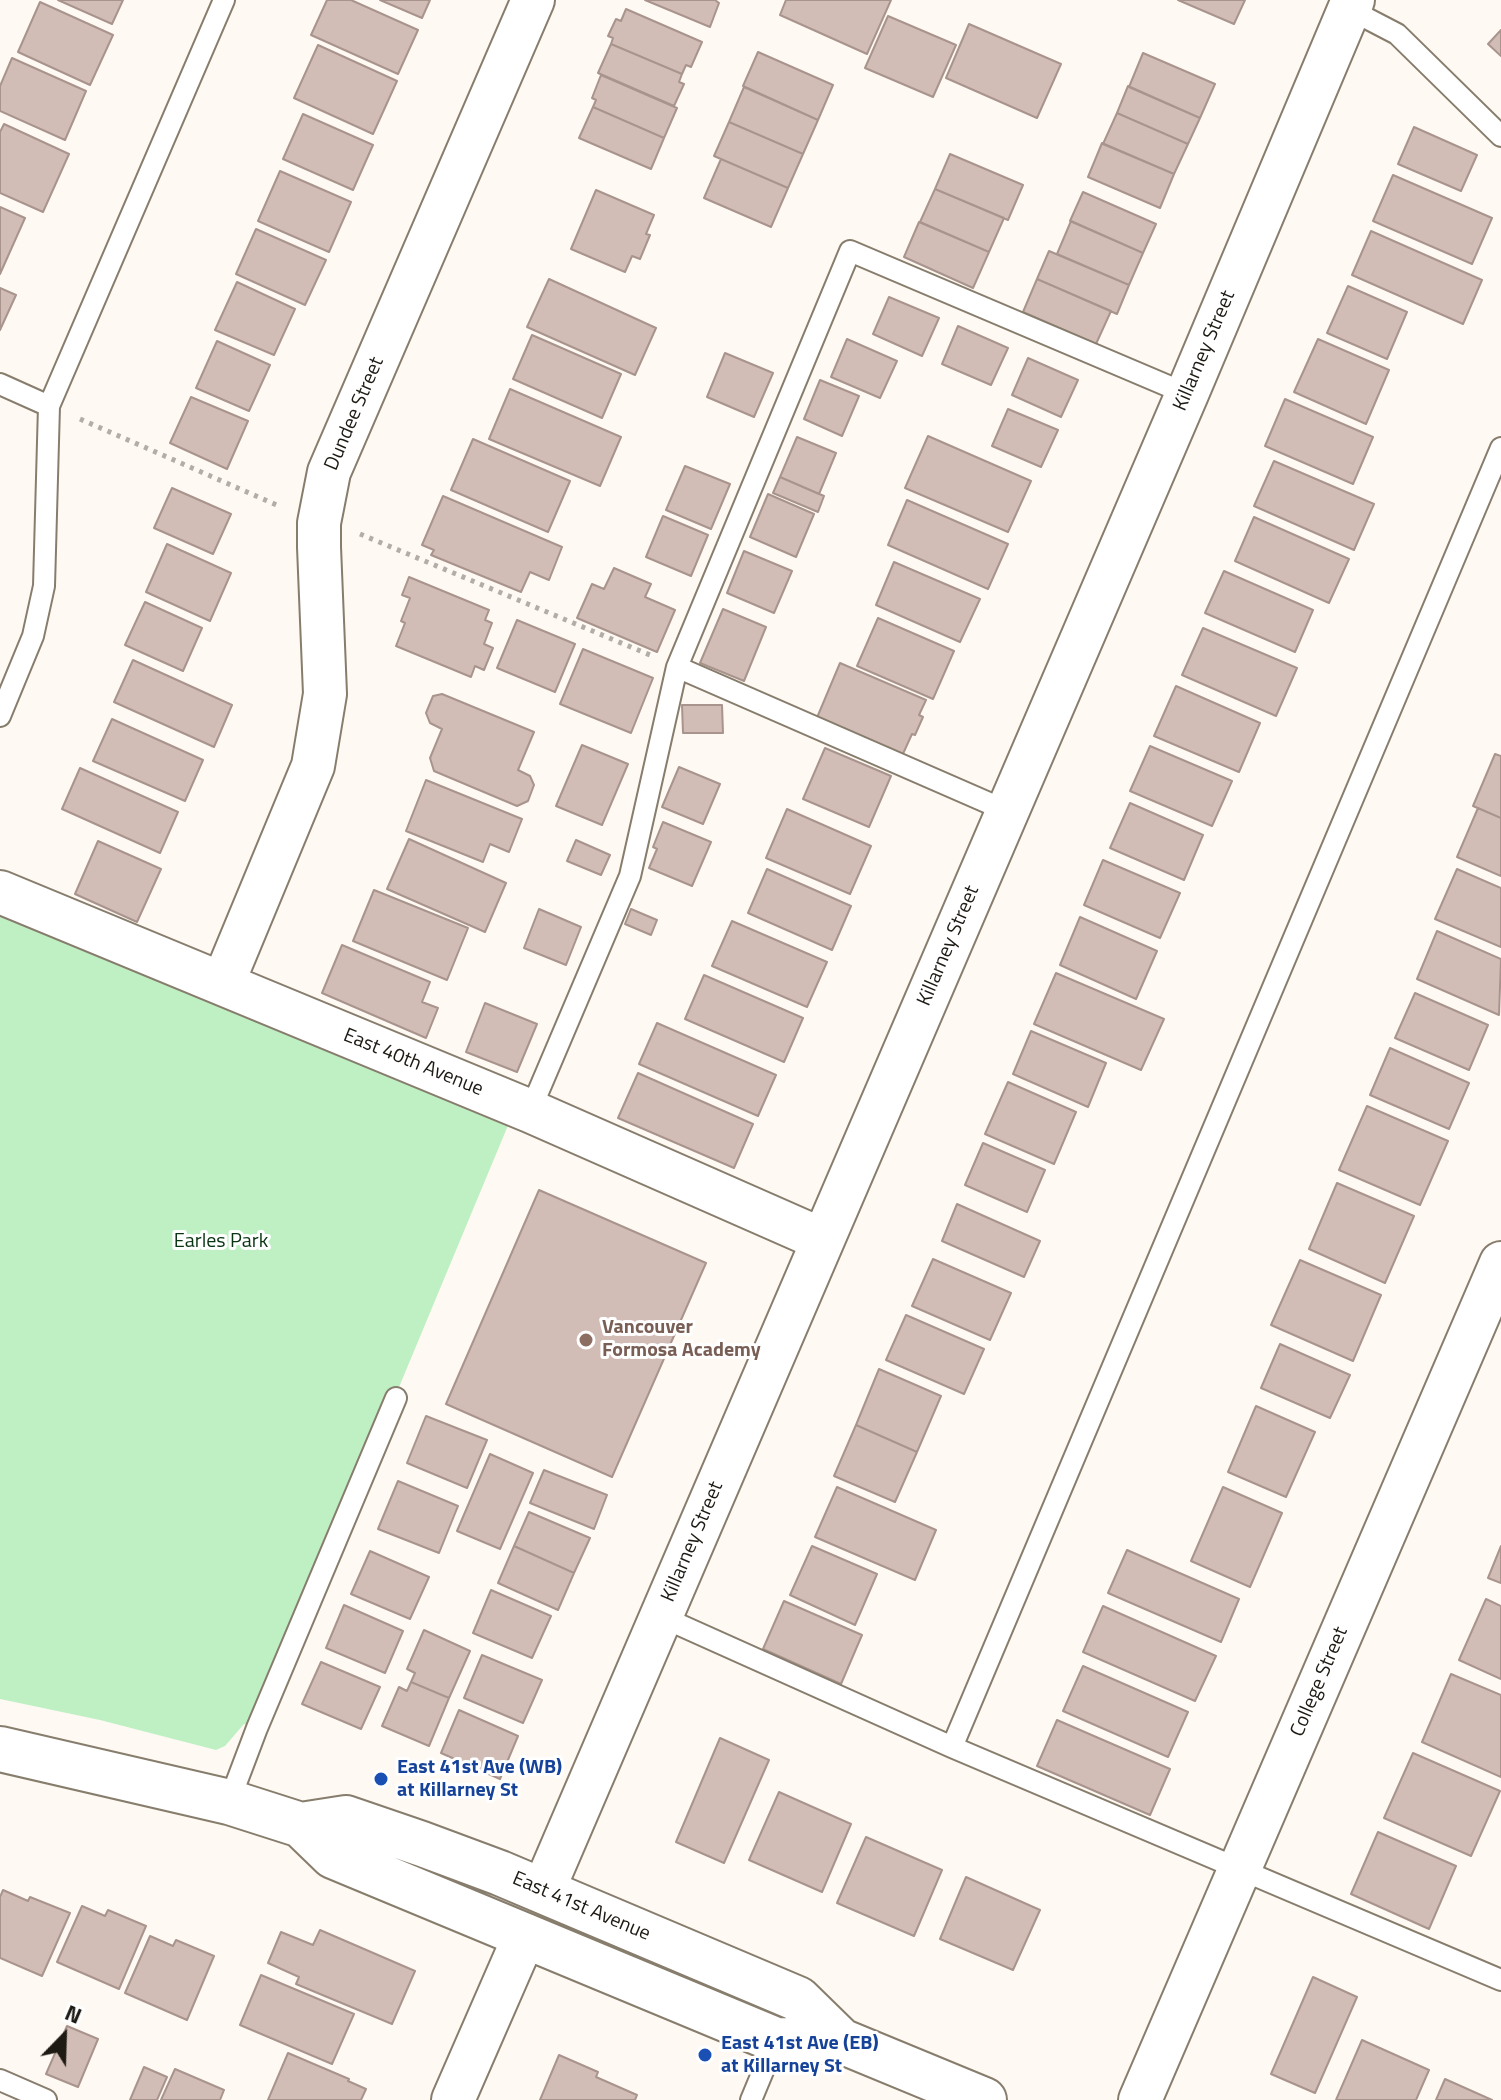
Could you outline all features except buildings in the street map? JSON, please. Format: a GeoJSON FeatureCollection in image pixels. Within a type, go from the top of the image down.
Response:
{"type":"FeatureCollection","features":[{"type":"Feature","properties":{"kind":"main road","name":"East 41st Avenue"},"geometry":{"type":"LineString","coordinates":[[0,1749],[229,1802],[301,1825],[333,1856],[776,2040],[841,2041],[984,2100]]}},
{"type":"Feature","properties":{"kind":"main road","name":"East 41st Avenue"},"geometry":{"type":"LineString","coordinates":[[301,1825],[346,1818],[543,1891],[798,1999],[841,2041]]}},
{"type":"Feature","properties":{"kind":"street","name":"Dundee Street"},"geometry":{"type":"LineString","coordinates":[[223,983],[313,766],[325,694],[319,523],[329,472],[533,0]]}},
{"type":"Feature","properties":{"kind":"street","name":"Killarney Street"},"geometry":{"type":"LineString","coordinates":[[543,1891],[1187,394],[1351,4]]}},
{"type":"Feature","properties":{"kind":"street","name":"East 40th Avenue"},"geometry":{"type":"LineString","coordinates":[[0,892],[530,1111],[823,1240]]}},
{"type":"Feature","properties":{"kind":"street","name":"College Street"},"geometry":{"type":"LineString","coordinates":[[1140,2100],[1501,1263]]}},
{"type":"Feature","properties":{"kind":"street"},"geometry":{"type":"LineString","coordinates":[[453,2100],[525,1935]]}},
{"type":"Feature","properties":{"kind":"lane"},"geometry":{"type":"LineString","coordinates":[[0,716],[33,636],[44,586],[49,406],[224,0]]}},
{"type":"Feature","properties":{"kind":"lane"},"geometry":{"type":"LineString","coordinates":[[1351,4],[1397,34],[1501,136]]}},
{"type":"Feature","properties":{"kind":"lane"},"geometry":{"type":"LineString","coordinates":[[530,1111],[630,876],[677,667],[850,251],[1187,394]]}},
{"type":"Feature","properties":{"kind":"lane"},"geometry":{"type":"LineString","coordinates":[[0,384],[49,406]]}},
{"type":"Feature","properties":{"kind":"lane"},"geometry":{"type":"LineString","coordinates":[[952,1747],[1501,448]]}},
{"type":"Feature","properties":{"kind":"lane"},"geometry":{"type":"LineString","coordinates":[[677,667],[1007,811]]}},
{"type":"Feature","properties":{"kind":"lane"},"geometry":{"type":"LineString","coordinates":[[229,1802],[396,1398]]}},
{"type":"Feature","properties":{"kind":"lane"},"geometry":{"type":"LineString","coordinates":[[662,1617],[952,1747],[1501,1980]]}},
{"type":"Feature","properties":{"kind":"lane"},"geometry":{"type":"LineString","coordinates":[[751,2100],[776,2040]]}},
{"type":"Feature","properties":{"kind":"lane"},"geometry":{"type":"LineString","coordinates":[[0,2080],[46,2100]]}},
{"type":"Feature","properties":{"kind":"path"},"geometry":{"type":"LineString","coordinates":[[49,406],[319,523]]}},
{"type":"Feature","properties":{"kind":"path"},"geometry":{"type":"LineString","coordinates":[[359,533],[677,667]]}},
{"type":"Feature","properties":{"kind":"green space","name":"Earles Park"},"geometry":{"type":"Polygon","coordinates":[[[0,910],[509,1123],[257,1728],[244,1724],[225,1746],[216,1750],[100,1720],[0,1699],[0,910]]]}},
{"type":"Feature","properties":{"kind":"place","name":"Vancouver Formosa Academy"},"geometry":{"type":"Point","coordinates":[586,1340]}},
{"type":"Feature","properties":{"kind":"place","name":"East 41st Ave (WB) at Killarney St"},"geometry":{"type":"Point","coordinates":[381,1779]}},
{"type":"Feature","properties":{"kind":"place","name":"East 41st Ave (EB) at Killarney St"},"geometry":{"type":"Point","coordinates":[705,2055]}}]}
